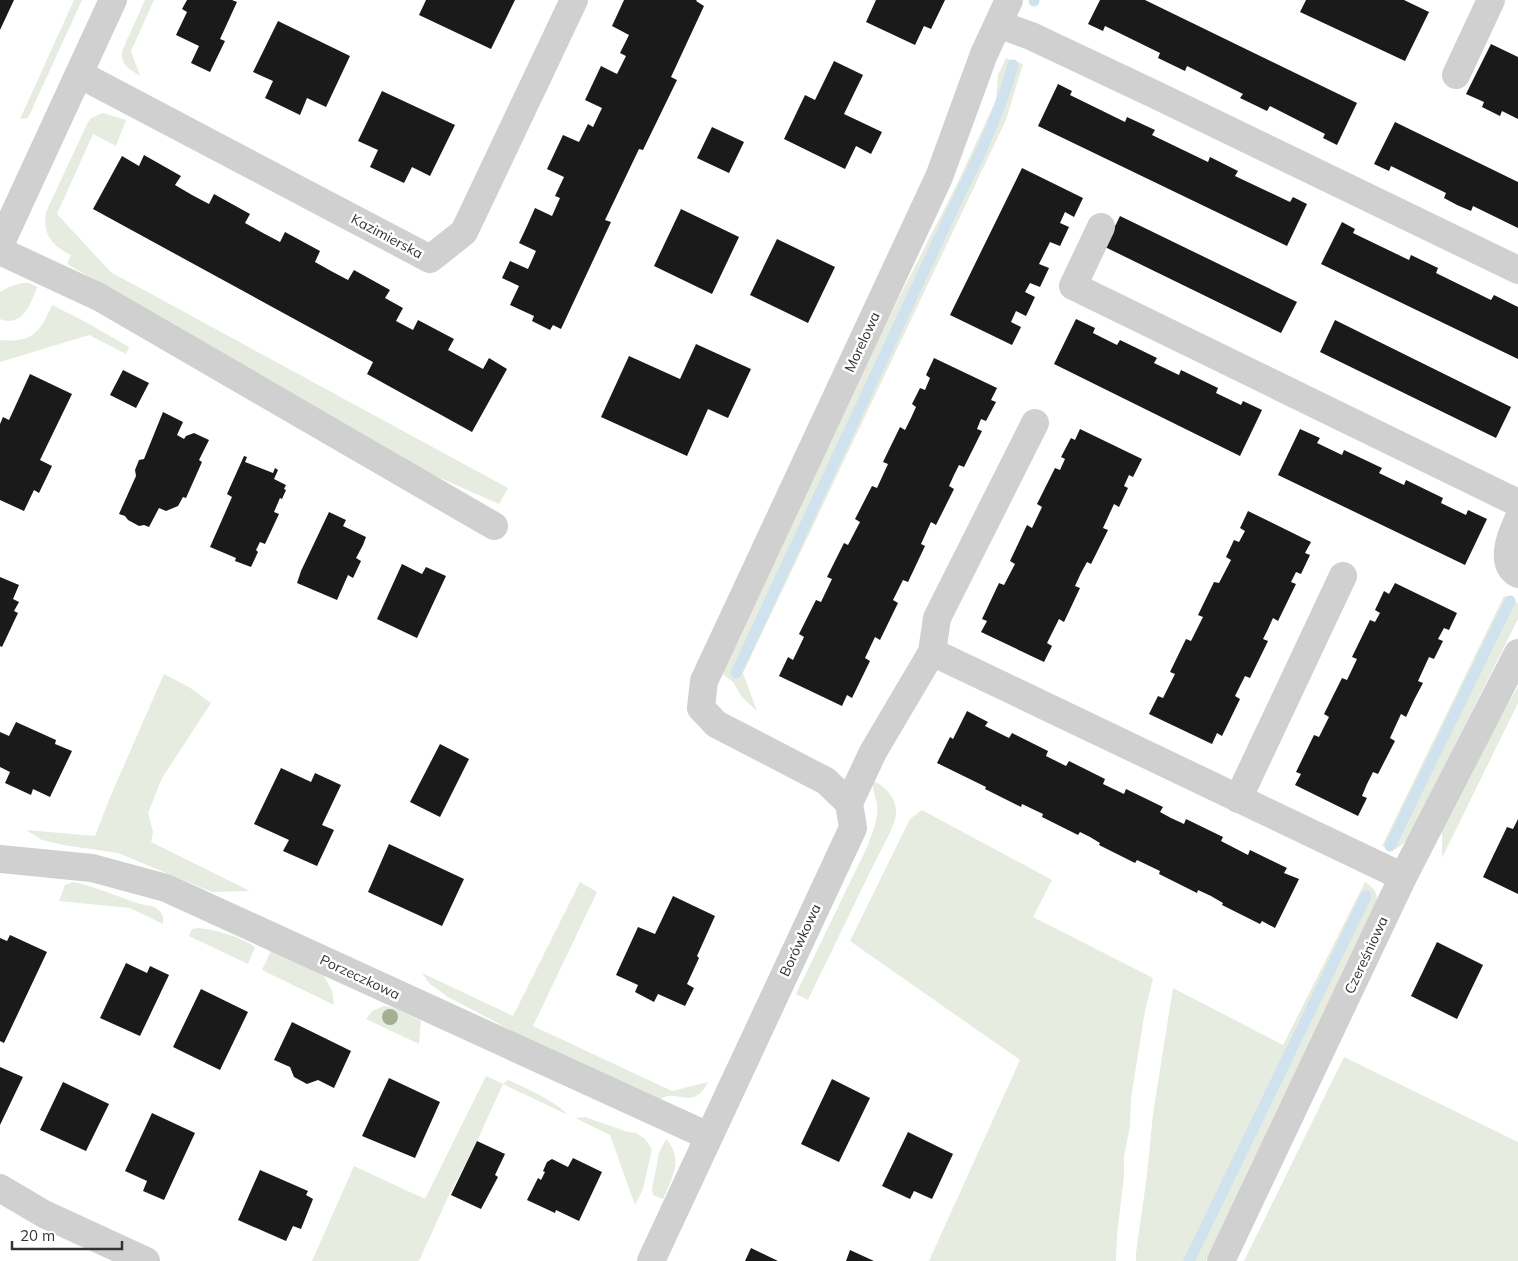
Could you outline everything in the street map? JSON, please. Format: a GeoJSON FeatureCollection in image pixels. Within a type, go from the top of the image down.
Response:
{"type":"FeatureCollection","features":[{"type":"Feature","properties":{"kind":"street"},"geometry":{"type":"LineString","coordinates":[[0,245],[113,0]]}},
{"type":"Feature","properties":{"kind":"street","name":"Kazimierska"},"geometry":{"type":"LineString","coordinates":[[79,74],[430,259],[464,232],[574,0]]}},
{"type":"Feature","properties":{"kind":"street"},"geometry":{"type":"LineString","coordinates":[[1456,75],[1491,0]]}},
{"type":"Feature","properties":{"kind":"street"},"geometry":{"type":"LineString","coordinates":[[1003,12],[1031,36],[1518,270]]}},
{"type":"Feature","properties":{"kind":"street","name":"Morelowa"},"geometry":{"type":"LineString","coordinates":[[849,803],[826,781],[716,724],[701,708],[704,681],[939,177],[984,54],[1003,12]]}},
{"type":"Feature","properties":{"kind":"street"},"geometry":{"type":"LineString","coordinates":[[1101,227],[1073,286],[1518,502]]}},
{"type":"Feature","properties":{"kind":"street"},"geometry":{"type":"LineString","coordinates":[[0,251],[99,297],[494,526]]}},
{"type":"Feature","properties":{"kind":"street"},"geometry":{"type":"LineString","coordinates":[[849,803],[873,752],[932,652],[938,618],[1035,422]]}},
{"type":"Feature","properties":{"kind":"street"},"geometry":{"type":"LineString","coordinates":[[1518,520],[1508,544],[1508,561],[1514,572],[1518,574]]}},
{"type":"Feature","properties":{"kind":"street"},"geometry":{"type":"LineString","coordinates":[[1238,799],[1343,576]]}},
{"type":"Feature","properties":{"kind":"street"},"geometry":{"type":"LineString","coordinates":[[932,652],[1403,878]]}},
{"type":"Feature","properties":{"kind":"street","name":"Czereśniowa"},"geometry":{"type":"LineString","coordinates":[[1222,1261],[1403,878],[1518,653]]}},
{"type":"Feature","properties":{"kind":"street","name":"Borówkowa"},"geometry":{"type":"LineString","coordinates":[[651,1261],[853,828],[849,803]]}},
{"type":"Feature","properties":{"kind":"street","name":"Porzeczkowa"},"geometry":{"type":"LineString","coordinates":[[0,859],[92,868],[166,888],[708,1136]]}},
{"type":"Feature","properties":{"kind":"street"},"geometry":{"type":"LineString","coordinates":[[0,1188],[44,1214],[146,1261]]}},
{"type":"Feature","properties":{"kind":"shaded area"},"geometry":{"type":"Polygon","coordinates":[[[74,0],[82,0],[28,118],[20,119],[74,0]]]}},
{"type":"Feature","properties":{"kind":"shaded area"},"geometry":{"type":"Polygon","coordinates":[[[145,0],[154,0],[131,51],[140,76],[129,69],[124,63],[122,51],[145,0]]]}},
{"type":"Feature","properties":{"kind":"shaded area"},"geometry":{"type":"Polygon","coordinates":[[[1006,58],[1023,64],[1006,120],[743,673],[757,711],[742,697],[733,682],[721,673],[857,380],[957,184],[996,100],[998,75],[1006,58]]]}},
{"type":"Feature","properties":{"kind":"shaded area"},"geometry":{"type":"Polygon","coordinates":[[[103,113],[126,120],[116,146],[93,134],[57,214],[112,273],[508,488],[499,504],[422,470],[401,456],[67,264],[71,255],[59,248],[50,239],[46,227],[46,212],[87,124],[91,118],[103,113]]]}},
{"type":"Feature","properties":{"kind":"shaded area"},"geometry":{"type":"Polygon","coordinates":[[[22,283],[29,283],[37,287],[28,307],[20,317],[14,320],[0,319],[0,292],[22,283]]]}},
{"type":"Feature","properties":{"kind":"shaded area"},"geometry":{"type":"Polygon","coordinates":[[[52,305],[129,347],[126,354],[89,335],[0,362],[0,340],[20,340],[34,334],[43,323],[52,305]]]}},
{"type":"Feature","properties":{"kind":"shaded area"},"geometry":{"type":"Polygon","coordinates":[[[1504,596],[1518,603],[1518,619],[1409,837],[1396,849],[1382,846],[1504,596]]]}},
{"type":"Feature","properties":{"kind":"shaded area"},"geometry":{"type":"Polygon","coordinates":[[[164,674],[189,687],[211,703],[162,778],[148,813],[153,832],[151,842],[250,891],[212,892],[118,853],[42,840],[26,830],[95,836],[164,674]]]}},
{"type":"Feature","properties":{"kind":"shaded area"},"geometry":{"type":"Polygon","coordinates":[[[1518,687],[1518,703],[1442,858],[1442,832],[1449,810],[1479,751],[1518,687]]]}},
{"type":"Feature","properties":{"kind":"shaded area"},"geometry":{"type":"Polygon","coordinates":[[[873,781],[882,786],[893,798],[896,808],[895,820],[808,1000],[796,994],[868,845],[875,826],[877,810],[873,781]]]}},
{"type":"Feature","properties":{"kind":"shaded area"},"geometry":{"type":"Polygon","coordinates":[[[922,810],[1052,880],[1033,917],[1153,978],[1145,1011],[1131,1098],[1130,1126],[1124,1156],[1124,1176],[1116,1261],[929,1261],[1020,1060],[850,941],[910,819],[922,810]]]}},
{"type":"Feature","properties":{"kind":"shaded area"},"geometry":{"type":"Polygon","coordinates":[[[74,882],[154,907],[162,915],[163,924],[130,908],[59,901],[65,885],[74,882]]]}},
{"type":"Feature","properties":{"kind":"shaded area"},"geometry":{"type":"Polygon","coordinates":[[[580,882],[597,892],[533,1026],[672,1091],[708,1082],[696,1096],[684,1098],[667,1096],[661,1099],[536,1045],[448,997],[430,984],[422,973],[513,1016],[580,882]]]}},
{"type":"Feature","properties":{"kind":"shaded area"},"geometry":{"type":"Polygon","coordinates":[[[1365,882],[1375,891],[1378,904],[1206,1261],[1136,1261],[1153,1114],[1173,988],[1283,1045],[1365,882]]]}},
{"type":"Feature","properties":{"kind":"shaded area"},"geometry":{"type":"Polygon","coordinates":[[[197,928],[227,934],[255,947],[248,964],[189,936],[192,929],[197,928]]]}},
{"type":"Feature","properties":{"kind":"shaded area"},"geometry":{"type":"Polygon","coordinates":[[[271,951],[322,972],[332,991],[334,1005],[262,970],[271,951]]]}},
{"type":"Feature","properties":{"kind":"shaded area"},"geometry":{"type":"Polygon","coordinates":[[[384,1006],[397,1009],[421,1021],[419,1044],[366,1019],[372,1011],[384,1006]]]}},
{"type":"Feature","properties":{"kind":"shaded area"},"geometry":{"type":"Polygon","coordinates":[[[1344,1057],[1518,1142],[1518,1261],[1244,1261],[1344,1057]]]}},
{"type":"Feature","properties":{"kind":"shaded area"},"geometry":{"type":"Polygon","coordinates":[[[486,1076],[503,1084],[419,1261],[312,1261],[354,1166],[425,1199],[486,1076]]]}},
{"type":"Feature","properties":{"kind":"shaded area"},"geometry":{"type":"Polygon","coordinates":[[[508,1080],[523,1087],[548,1100],[568,1115],[503,1084],[508,1080]]]}},
{"type":"Feature","properties":{"kind":"shaded area"},"geometry":{"type":"Polygon","coordinates":[[[585,1117],[636,1133],[644,1138],[652,1149],[643,1189],[635,1205],[610,1135],[575,1118],[585,1117]]]}},
{"type":"Feature","properties":{"kind":"shaded area"},"geometry":{"type":"Polygon","coordinates":[[[666,1139],[674,1154],[675,1169],[663,1199],[653,1195],[652,1189],[659,1153],[666,1139]]]}},
{"type":"Feature","properties":{"kind":"building"},"geometry":{"type":"Polygon","coordinates":[[[0,0],[14,0],[0,30],[0,0]]]}},
{"type":"Feature","properties":{"kind":"building"},"geometry":{"type":"Polygon","coordinates":[[[187,0],[232,0],[237,2],[220,39],[225,41],[210,72],[191,63],[199,46],[176,35],[187,12],[182,9],[187,0]]]}},
{"type":"Feature","properties":{"kind":"building"},"geometry":{"type":"Polygon","coordinates":[[[426,0],[515,0],[491,49],[419,15],[426,0]]]}},
{"type":"Feature","properties":{"kind":"building"},"geometry":{"type":"Polygon","coordinates":[[[624,0],[697,0],[704,6],[671,77],[677,80],[643,150],[639,149],[605,220],[611,222],[561,329],[553,325],[550,330],[532,321],[534,316],[510,305],[519,286],[502,278],[510,261],[528,269],[536,251],[519,243],[535,208],[552,216],[560,198],[555,196],[564,177],[547,169],[563,135],[579,142],[588,124],[593,127],[602,108],[585,100],[601,66],[617,74],[626,56],[620,53],[629,35],[612,26],[624,0]]]}},
{"type":"Feature","properties":{"kind":"building"},"geometry":{"type":"Polygon","coordinates":[[[876,0],[945,0],[931,29],[924,26],[915,45],[866,22],[876,0]]]}},
{"type":"Feature","properties":{"kind":"building"},"geometry":{"type":"Polygon","coordinates":[[[1100,0],[1145,0],[1357,103],[1337,145],[1323,138],[1325,134],[1270,106],[1267,111],[1240,98],[1243,94],[1187,66],[1185,71],[1158,58],[1160,53],[1105,26],[1103,31],[1088,24],[1100,0]]]}},
{"type":"Feature","properties":{"kind":"building"},"geometry":{"type":"Polygon","coordinates":[[[1306,0],[1404,0],[1429,12],[1405,61],[1300,12],[1306,0]]]}},
{"type":"Feature","properties":{"kind":"building"},"geometry":{"type":"Polygon","coordinates":[[[278,21],[350,56],[326,107],[307,98],[300,115],[265,98],[273,81],[253,72],[278,21]]]}},
{"type":"Feature","properties":{"kind":"building"},"geometry":{"type":"Polygon","coordinates":[[[1491,44],[1518,57],[1518,119],[1502,111],[1500,116],[1482,107],[1484,102],[1466,94],[1491,44]]]}},
{"type":"Feature","properties":{"kind":"building"},"geometry":{"type":"Polygon","coordinates":[[[834,61],[863,75],[844,114],[882,132],[871,154],[856,146],[845,169],[784,139],[805,95],[815,100],[834,61]]]}},
{"type":"Feature","properties":{"kind":"building"},"geometry":{"type":"Polygon","coordinates":[[[1058,84],[1072,91],[1070,95],[1125,122],[1127,117],[1155,130],[1152,135],[1208,162],[1210,157],[1238,171],[1235,176],[1290,202],[1293,197],[1307,204],[1287,246],[1038,126],[1058,84]]]}},
{"type":"Feature","properties":{"kind":"building"},"geometry":{"type":"Polygon","coordinates":[[[382,91],[455,125],[430,176],[412,167],[404,183],[370,167],[378,150],[358,141],[382,91]]]}},
{"type":"Feature","properties":{"kind":"building"},"geometry":{"type":"Polygon","coordinates":[[[1395,122],[1518,182],[1518,228],[1473,206],[1471,211],[1457,205],[1444,198],[1446,193],[1391,166],[1389,171],[1374,164],[1395,122]]]}},
{"type":"Feature","properties":{"kind":"building"},"geometry":{"type":"Polygon","coordinates":[[[712,127],[744,142],[729,173],[697,158],[712,127]]]}},
{"type":"Feature","properties":{"kind":"building"},"geometry":{"type":"Polygon","coordinates":[[[144,155],[181,176],[175,185],[192,195],[209,204],[214,194],[250,214],[245,223],[263,233],[280,242],[285,232],[320,251],[315,262],[331,271],[348,280],[354,270],[390,290],[385,298],[403,308],[396,321],[413,330],[418,320],[454,339],[448,350],[483,369],[489,358],[507,369],[472,432],[367,374],[373,362],[93,209],[122,156],[139,166],[144,155]]]}},
{"type":"Feature","properties":{"kind":"building"},"geometry":{"type":"Polygon","coordinates":[[[1022,168],[1083,198],[1074,217],[1065,212],[1060,223],[1069,227],[1060,246],[1050,242],[1039,264],[1049,268],[1040,287],[1030,283],[1025,292],[1035,297],[1026,316],[1016,311],[1011,322],[1021,327],[1012,345],[950,315],[1022,168]]]}},
{"type":"Feature","properties":{"kind":"building"},"geometry":{"type":"Polygon","coordinates":[[[681,209],[739,237],[712,294],[654,266],[681,209]]]}},
{"type":"Feature","properties":{"kind":"building"},"geometry":{"type":"Polygon","coordinates":[[[1120,216],[1297,302],[1281,333],[1105,247],[1120,216]]]}},
{"type":"Feature","properties":{"kind":"building"},"geometry":{"type":"Polygon","coordinates":[[[1342,222],[1355,229],[1353,233],[1409,260],[1411,255],[1438,268],[1436,273],[1491,300],[1494,295],[1518,307],[1518,359],[1321,264],[1342,222]]]}},
{"type":"Feature","properties":{"kind":"building"},"geometry":{"type":"Polygon","coordinates":[[[777,239],[835,267],[808,323],[750,295],[777,239]]]}},
{"type":"Feature","properties":{"kind":"building"},"geometry":{"type":"Polygon","coordinates":[[[1076,319],[1095,328],[1093,333],[1117,345],[1120,340],[1157,358],[1154,363],[1179,375],[1181,370],[1218,388],[1216,393],[1241,405],[1243,401],[1262,410],[1240,456],[1054,364],[1076,319]]]}},
{"type":"Feature","properties":{"kind":"building"},"geometry":{"type":"Polygon","coordinates":[[[1335,320],[1511,407],[1496,438],[1320,352],[1335,320]]]}},
{"type":"Feature","properties":{"kind":"building"},"geometry":{"type":"Polygon","coordinates":[[[696,344],[751,369],[728,418],[708,409],[687,456],[601,417],[629,356],[680,379],[696,344]]]}},
{"type":"Feature","properties":{"kind":"building"},"geometry":{"type":"Polygon","coordinates":[[[934,358],[997,388],[991,400],[996,402],[986,421],[981,419],[977,429],[982,431],[964,467],[959,465],[949,486],[954,489],[936,525],[931,522],[921,544],[925,546],[908,582],[903,580],[893,600],[898,603],[880,640],[875,637],[865,658],[870,661],[852,698],[847,695],[842,706],[779,676],[788,657],[793,660],[804,637],[799,634],[816,600],[821,602],[832,579],[827,577],[844,543],[848,545],[860,522],[855,519],[872,486],[877,488],[888,464],[883,462],[900,427],[905,430],[916,407],[912,404],[920,388],[925,390],[930,378],[926,375],[934,358]]]}},
{"type":"Feature","properties":{"kind":"building"},"geometry":{"type":"Polygon","coordinates":[[[123,370],[149,383],[136,408],[110,395],[123,370]]]}},
{"type":"Feature","properties":{"kind":"building"},"geometry":{"type":"Polygon","coordinates":[[[30,374],[72,394],[40,460],[52,466],[39,493],[34,490],[24,511],[0,500],[0,424],[3,417],[9,420],[30,374]]]}},
{"type":"Feature","properties":{"kind":"building"},"geometry":{"type":"Polygon","coordinates":[[[163,412],[183,422],[177,435],[184,439],[186,436],[194,433],[209,440],[199,460],[202,462],[186,498],[183,497],[178,506],[166,511],[159,508],[149,527],[139,526],[119,514],[136,476],[135,470],[139,460],[144,459],[163,412]]]}},
{"type":"Feature","properties":{"kind":"building"},"geometry":{"type":"Polygon","coordinates":[[[1080,429],[1142,459],[1133,477],[1129,475],[1124,486],[1128,488],[1119,507],[1114,504],[1103,528],[1108,530],[1091,564],[1087,562],[1081,573],[1075,586],[1080,588],[1064,622],[1059,619],[1047,643],[1052,646],[1044,662],[981,632],[987,621],[982,619],[999,583],[1004,585],[1015,564],[1010,561],[1027,525],[1032,528],[1042,507],[1037,504],[1055,468],[1060,470],[1065,459],[1061,457],[1071,438],[1075,440],[1080,429]]]}},
{"type":"Feature","properties":{"kind":"building"},"geometry":{"type":"Polygon","coordinates":[[[1300,429],[1320,438],[1317,443],[1342,455],[1344,450],[1382,468],[1379,473],[1404,485],[1406,480],[1443,498],[1441,503],[1466,515],[1468,510],[1487,519],[1465,565],[1278,475],[1300,429]]]}},
{"type":"Feature","properties":{"kind":"building"},"geometry":{"type":"Polygon","coordinates":[[[244,456],[247,457],[245,462],[273,473],[275,468],[278,470],[274,479],[286,485],[282,499],[280,498],[274,512],[279,514],[265,544],[260,542],[256,550],[258,552],[251,567],[235,561],[236,558],[210,547],[232,497],[227,494],[244,456]]]}},
{"type":"Feature","properties":{"kind":"building"},"geometry":{"type":"Polygon","coordinates":[[[1248,511],[1311,542],[1305,553],[1310,555],[1301,574],[1296,572],[1291,582],[1296,584],[1278,621],[1273,618],[1263,639],[1268,641],[1250,678],[1245,676],[1235,696],[1240,699],[1222,736],[1217,733],[1212,744],[1149,714],[1158,696],[1163,698],[1175,674],[1170,672],[1186,639],[1191,641],[1203,617],[1198,615],[1214,582],[1219,583],[1231,560],[1226,557],[1234,540],[1239,542],[1245,531],[1240,528],[1248,511]]]}},
{"type":"Feature","properties":{"kind":"building"},"geometry":{"type":"Polygon","coordinates":[[[329,512],[346,520],[343,526],[366,537],[356,558],[361,561],[353,578],[348,575],[337,600],[297,583],[329,512]]]}},
{"type":"Feature","properties":{"kind":"building"},"geometry":{"type":"Polygon","coordinates":[[[402,564],[422,574],[426,567],[446,576],[417,638],[377,619],[402,564]]]}},
{"type":"Feature","properties":{"kind":"building"},"geometry":{"type":"Polygon","coordinates":[[[0,577],[19,585],[13,599],[19,602],[14,611],[18,613],[2,647],[0,646],[0,577]]]}},
{"type":"Feature","properties":{"kind":"building"},"geometry":{"type":"Polygon","coordinates":[[[1395,583],[1457,613],[1449,630],[1444,628],[1438,639],[1443,641],[1434,659],[1429,657],[1418,681],[1423,683],[1406,717],[1401,714],[1390,738],[1395,741],[1378,774],[1373,772],[1367,784],[1362,796],[1367,798],[1358,816],[1295,785],[1301,774],[1296,772],[1314,735],[1319,737],[1329,717],[1324,714],[1342,678],[1347,680],[1357,659],[1352,657],[1370,620],[1375,622],[1380,613],[1375,610],[1384,591],[1389,594],[1395,583]]]}},
{"type":"Feature","properties":{"kind":"building"},"geometry":{"type":"Polygon","coordinates":[[[967,711],[988,722],[985,726],[1009,738],[1012,733],[1048,751],[1046,756],[1066,766],[1069,761],[1105,779],[1103,784],[1124,794],[1126,789],[1163,807],[1160,812],[1171,818],[1184,824],[1186,819],[1223,837],[1221,841],[1248,855],[1250,850],[1287,868],[1284,873],[1299,879],[1275,928],[1262,921],[1260,924],[1222,905],[1223,903],[1198,890],[1197,893],[1159,874],[1160,871],[1137,860],[1135,863],[1099,845],[1100,843],[1090,837],[1080,832],[1078,835],[1042,817],[1043,814],[1022,804],[1021,807],[937,763],[950,737],[953,739],[967,711]]]}},
{"type":"Feature","properties":{"kind":"building"},"geometry":{"type":"Polygon","coordinates":[[[16,722],[56,740],[55,744],[72,751],[50,797],[33,789],[31,795],[5,783],[10,772],[0,767],[0,732],[9,736],[16,722]]]}},
{"type":"Feature","properties":{"kind":"building"},"geometry":{"type":"Polygon","coordinates":[[[440,744],[469,759],[440,817],[410,802],[440,744]]]}},
{"type":"Feature","properties":{"kind":"building"},"geometry":{"type":"Polygon","coordinates":[[[281,768],[311,782],[315,773],[341,785],[322,825],[334,830],[317,866],[283,851],[289,840],[254,824],[281,768]]]}},
{"type":"Feature","properties":{"kind":"building"},"geometry":{"type":"Polygon","coordinates":[[[1518,819],[1518,894],[1483,877],[1507,827],[1513,829],[1518,819]]]}},
{"type":"Feature","properties":{"kind":"building"},"geometry":{"type":"Polygon","coordinates":[[[389,844],[464,879],[442,926],[368,892],[389,844]]]}},
{"type":"Feature","properties":{"kind":"building"},"geometry":{"type":"Polygon","coordinates":[[[673,896],[715,916],[687,984],[694,988],[685,1006],[658,994],[654,1002],[635,992],[638,985],[616,975],[638,927],[655,934],[673,896]]]}},
{"type":"Feature","properties":{"kind":"building"},"geometry":{"type":"Polygon","coordinates":[[[10,935],[47,952],[4,1043],[0,1041],[0,938],[7,941],[10,935]]]}},
{"type":"Feature","properties":{"kind":"building"},"geometry":{"type":"Polygon","coordinates":[[[1437,942],[1483,965],[1457,1019],[1411,996],[1437,942]]]}},
{"type":"Feature","properties":{"kind":"building"},"geometry":{"type":"Polygon","coordinates":[[[126,963],[147,973],[150,966],[169,975],[140,1036],[100,1018],[126,963]]]}},
{"type":"Feature","properties":{"kind":"building"},"geometry":{"type":"Polygon","coordinates":[[[201,989],[248,1012],[220,1070],[173,1047],[201,989]]]}},
{"type":"Feature","properties":{"kind":"building"},"geometry":{"type":"Polygon","coordinates":[[[292,1022],[351,1051],[334,1088],[318,1080],[307,1084],[294,1077],[290,1067],[274,1060],[292,1022]]]}},
{"type":"Feature","properties":{"kind":"building"},"geometry":{"type":"Polygon","coordinates":[[[0,1067],[23,1077],[0,1125],[0,1067]]]}},
{"type":"Feature","properties":{"kind":"building"},"geometry":{"type":"Polygon","coordinates":[[[389,1078],[440,1102],[415,1158],[362,1136],[389,1078]]]}},
{"type":"Feature","properties":{"kind":"building"},"geometry":{"type":"Polygon","coordinates":[[[832,1079],[870,1098],[839,1162],[801,1144],[832,1079]]]}},
{"type":"Feature","properties":{"kind":"building"},"geometry":{"type":"Polygon","coordinates":[[[63,1082],[109,1104],[86,1151],[40,1130],[63,1082]]]}},
{"type":"Feature","properties":{"kind":"building"},"geometry":{"type":"Polygon","coordinates":[[[152,1113],[195,1133],[164,1200],[143,1191],[147,1181],[125,1171],[152,1113]]]}},
{"type":"Feature","properties":{"kind":"building"},"geometry":{"type":"Polygon","coordinates":[[[908,1132],[953,1154],[932,1199],[914,1191],[910,1199],[882,1186],[908,1132]]]}},
{"type":"Feature","properties":{"kind":"building"},"geometry":{"type":"Polygon","coordinates":[[[477,1141],[505,1154],[495,1175],[498,1177],[481,1209],[451,1195],[477,1141]]]}},
{"type":"Feature","properties":{"kind":"building"},"geometry":{"type":"Polygon","coordinates":[[[573,1158],[602,1172],[579,1221],[556,1210],[555,1213],[527,1200],[538,1178],[541,1180],[547,1162],[552,1159],[568,1167],[573,1158]]]}},
{"type":"Feature","properties":{"kind":"building"},"geometry":{"type":"Polygon","coordinates":[[[260,1170],[308,1191],[306,1195],[313,1199],[301,1229],[293,1226],[286,1241],[238,1220],[260,1170]]]}},
{"type":"Feature","properties":{"kind":"building"},"geometry":{"type":"Polygon","coordinates":[[[751,1248],[778,1261],[745,1261],[751,1248]]]}},
{"type":"Feature","properties":{"kind":"building"},"geometry":{"type":"Polygon","coordinates":[[[850,1250],[874,1261],[846,1261],[850,1250]]]}},
{"type":"Feature","properties":{"kind":"waterway"},"geometry":{"type":"LineString","coordinates":[[736,673],[983,147],[1013,65]]}},
{"type":"Feature","properties":{"kind":"waterway"},"geometry":{"type":"LineString","coordinates":[[1390,846],[1510,601]]}},
{"type":"Feature","properties":{"kind":"waterway"},"geometry":{"type":"LineString","coordinates":[[1189,1261],[1366,896]]}}]}
